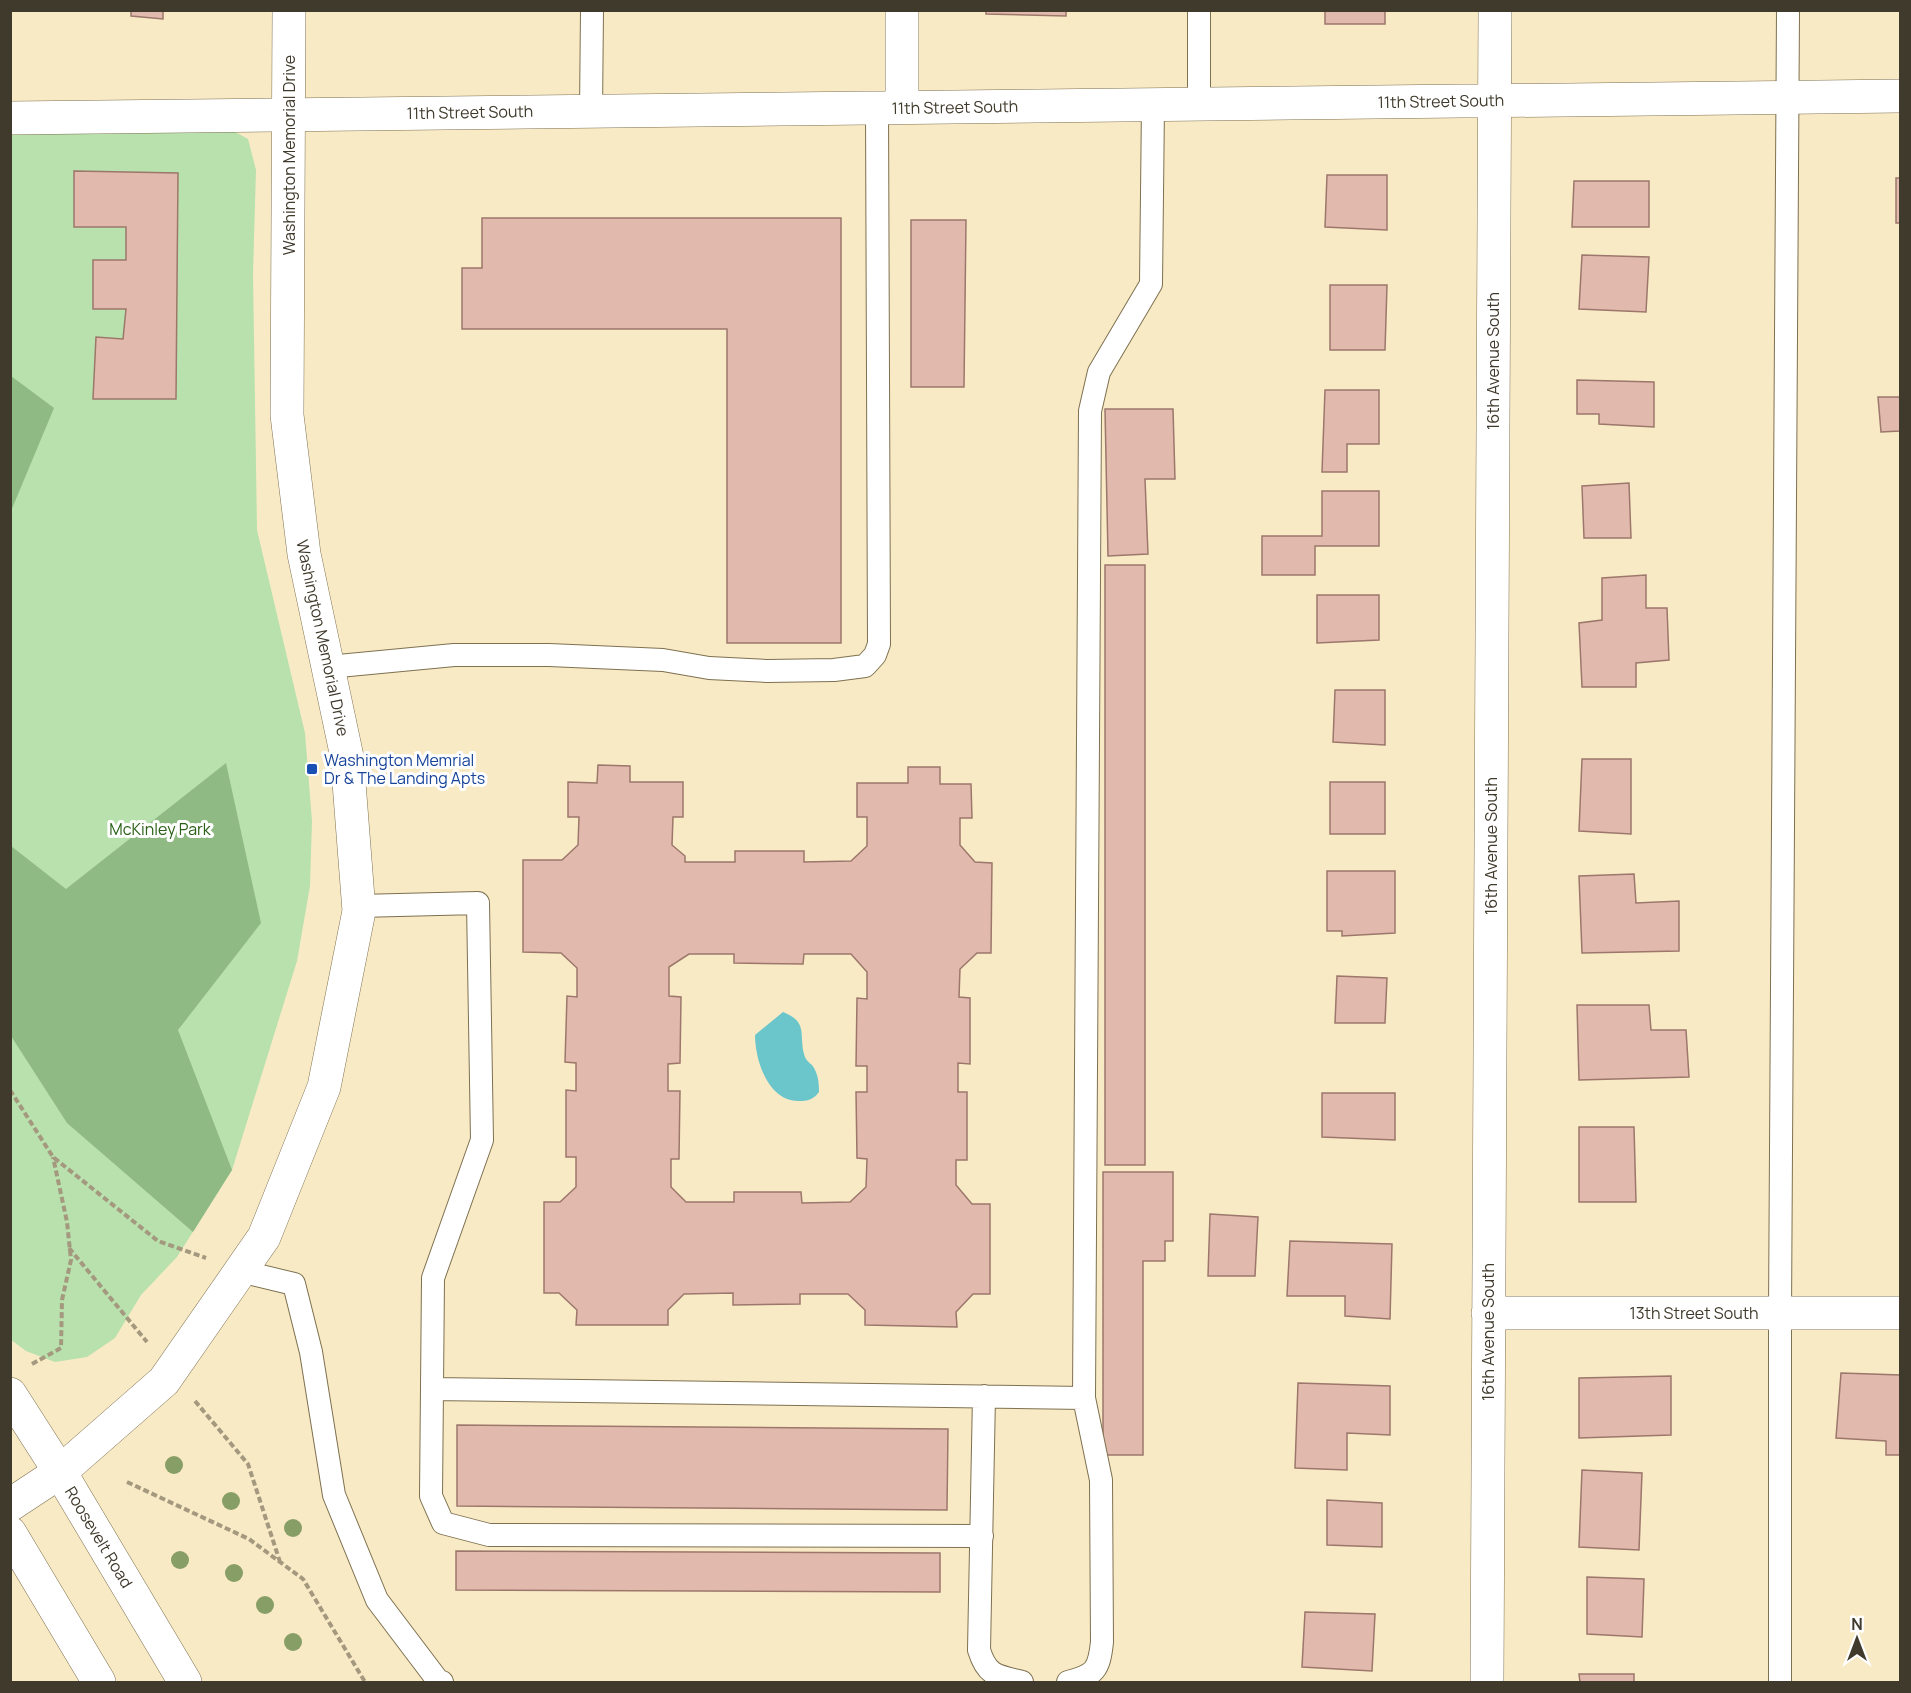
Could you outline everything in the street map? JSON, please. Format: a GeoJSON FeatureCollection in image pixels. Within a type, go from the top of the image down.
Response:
{"type":"FeatureCollection","features":[{"type":"Feature","properties":{"kind":"street","name":"Washington Memorial Drive"},"geometry":{"type":"LineString","coordinates":[[10,1505],[60,1472],[164,1381],[264,1238],[324,1087],[359,906],[347,757],[304,554],[287,415],[290,10]]}},
{"type":"Feature","properties":{"kind":"street"},"geometry":{"type":"LineString","coordinates":[[889,108],[902,10]]}},
{"type":"Feature","properties":{"kind":"street","name":"16th Avenue South"},"geometry":{"type":"LineString","coordinates":[[1487,1683],[1495,10]]}},
{"type":"Feature","properties":{"kind":"street","name":"11th Street South"},"geometry":{"type":"LineString","coordinates":[[10,118],[1900,96]]}},
{"type":"Feature","properties":{"kind":"street","name":"13th Street South"},"geometry":{"type":"LineString","coordinates":[[1488,1313],[1900,1313]]}},
{"type":"Feature","properties":{"kind":"street","name":"Roosevelt Road"},"geometry":{"type":"LineString","coordinates":[[10,1394],[60,1472],[185,1683]]}},
{"type":"Feature","properties":{"kind":"street"},"geometry":{"type":"LineString","coordinates":[[10,1533],[99,1683]]}},
{"type":"Feature","properties":{"kind":"lane"},"geometry":{"type":"LineString","coordinates":[[591,111],[592,10]]}},
{"type":"Feature","properties":{"kind":"lane"},"geometry":{"type":"LineString","coordinates":[[1199,10],[1199,104]]}},
{"type":"Feature","properties":{"kind":"lane"},"geometry":{"type":"LineString","coordinates":[[1780,1683],[1788,10]]}},
{"type":"Feature","properties":{"kind":"lane"},"geometry":{"type":"LineString","coordinates":[[1068,1683],[1089,1677],[1100,1661],[1102,1642],[1101,1480],[1084,1398],[1090,411],[1099,372],[1151,284],[1153,104]]}},
{"type":"Feature","properties":{"kind":"lane"},"geometry":{"type":"LineString","coordinates":[[328,667],[454,655],[549,655],[663,660],[709,668],[767,671],[834,670],[866,666],[875,655],[879,644],[878,449],[889,108]]}},
{"type":"Feature","properties":{"kind":"lane"},"geometry":{"type":"LineString","coordinates":[[359,906],[478,903],[482,1140],[433,1278],[431,1496],[443,1523],[489,1535],[982,1536]]}},
{"type":"Feature","properties":{"kind":"lane"},"geometry":{"type":"LineString","coordinates":[[240,1270],[294,1284],[311,1352],[334,1495],[377,1600],[442,1683]]}},
{"type":"Feature","properties":{"kind":"lane"},"geometry":{"type":"LineString","coordinates":[[432,1389],[1084,1398]]}},
{"type":"Feature","properties":{"kind":"lane"},"geometry":{"type":"LineString","coordinates":[[984,1396],[979,1650],[984,1666],[999,1676],[1022,1683]]}},
{"type":"Feature","properties":{"kind":"path"},"geometry":{"type":"LineString","coordinates":[[10,1090],[53,1157],[158,1241],[240,1270]]}},
{"type":"Feature","properties":{"kind":"path"},"geometry":{"type":"LineString","coordinates":[[29,1365],[61,1348],[62,1300],[71,1260],[67,1222],[53,1157]]}},
{"type":"Feature","properties":{"kind":"path"},"geometry":{"type":"LineString","coordinates":[[128,1482],[249,1539],[303,1579],[365,1683]]}},
{"type":"Feature","properties":{"kind":"green space","name":"McKinley Park"},"geometry":{"type":"Polygon","coordinates":[[[10,123],[230,129],[248,139],[256,170],[253,274],[257,530],[305,733],[312,821],[310,886],[297,961],[232,1170],[177,1257],[141,1295],[115,1338],[87,1357],[55,1362],[26,1351],[10,1339],[10,123]]]}},
{"type":"Feature","properties":{"kind":"green space"},"geometry":{"type":"Polygon","coordinates":[[[11,376],[54,408],[11,511],[11,376]]]}},
{"type":"Feature","properties":{"kind":"green space"},"geometry":{"type":"Polygon","coordinates":[[[226,763],[261,923],[178,1030],[232,1170],[193,1232],[67,1123],[11,1036],[11,846],[66,889],[226,763]]]}},
{"type":"Feature","properties":{"kind":"water"},"geometry":{"type":"Polygon","coordinates":[[[783,1012],[799,1024],[804,1056],[817,1074],[819,1092],[815,1097],[807,1100],[788,1099],[771,1087],[758,1056],[755,1035],[783,1012]]]}},
{"type":"Feature","properties":{"kind":"building"},"geometry":{"type":"Polygon","coordinates":[[[131,10],[163,10],[163,19],[131,16],[131,10]]]}},
{"type":"Feature","properties":{"kind":"building"},"geometry":{"type":"Polygon","coordinates":[[[986,10],[1066,10],[1066,16],[986,14],[986,10]]]}},
{"type":"Feature","properties":{"kind":"building"},"geometry":{"type":"Polygon","coordinates":[[[1325,10],[1385,10],[1385,24],[1325,24],[1325,10]]]}},
{"type":"Feature","properties":{"kind":"building"},"geometry":{"type":"Polygon","coordinates":[[[74,171],[178,173],[176,399],[93,399],[96,337],[123,339],[126,309],[93,309],[93,260],[126,260],[126,227],[74,227],[74,171]]]}},
{"type":"Feature","properties":{"kind":"building"},"geometry":{"type":"Polygon","coordinates":[[[1327,175],[1387,175],[1387,230],[1325,227],[1327,175]]]}},
{"type":"Feature","properties":{"kind":"building"},"geometry":{"type":"Polygon","coordinates":[[[1896,178],[1900,178],[1900,223],[1896,223],[1896,178]]]}},
{"type":"Feature","properties":{"kind":"building"},"geometry":{"type":"Polygon","coordinates":[[[1574,181],[1649,181],[1649,227],[1572,227],[1574,181]]]}},
{"type":"Feature","properties":{"kind":"building"},"geometry":{"type":"Polygon","coordinates":[[[482,218],[841,218],[841,643],[727,643],[727,329],[462,329],[462,268],[482,268],[482,218]]]}},
{"type":"Feature","properties":{"kind":"building"},"geometry":{"type":"Polygon","coordinates":[[[911,220],[966,220],[964,387],[911,387],[911,220]]]}},
{"type":"Feature","properties":{"kind":"building"},"geometry":{"type":"Polygon","coordinates":[[[1582,255],[1649,257],[1646,312],[1579,309],[1582,255]]]}},
{"type":"Feature","properties":{"kind":"building"},"geometry":{"type":"Polygon","coordinates":[[[1330,285],[1387,285],[1385,350],[1330,350],[1330,285]]]}},
{"type":"Feature","properties":{"kind":"building"},"geometry":{"type":"Polygon","coordinates":[[[1577,380],[1654,382],[1654,427],[1599,424],[1599,414],[1577,414],[1577,380]]]}},
{"type":"Feature","properties":{"kind":"building"},"geometry":{"type":"Polygon","coordinates":[[[1325,390],[1379,390],[1379,444],[1347,444],[1347,472],[1322,472],[1325,390]]]}},
{"type":"Feature","properties":{"kind":"building"},"geometry":{"type":"Polygon","coordinates":[[[1878,397],[1900,397],[1900,431],[1881,432],[1878,397]]]}},
{"type":"Feature","properties":{"kind":"building"},"geometry":{"type":"Polygon","coordinates":[[[1105,409],[1173,409],[1175,479],[1145,479],[1148,554],[1108,556],[1105,409]]]}},
{"type":"Feature","properties":{"kind":"building"},"geometry":{"type":"Polygon","coordinates":[[[1629,483],[1631,538],[1584,538],[1582,486],[1629,483]]]}},
{"type":"Feature","properties":{"kind":"building"},"geometry":{"type":"Polygon","coordinates":[[[1322,491],[1379,491],[1379,546],[1315,546],[1315,575],[1262,575],[1262,536],[1322,536],[1322,491]]]}},
{"type":"Feature","properties":{"kind":"building"},"geometry":{"type":"Polygon","coordinates":[[[1105,565],[1145,565],[1145,1165],[1105,1165],[1105,565]]]}},
{"type":"Feature","properties":{"kind":"building"},"geometry":{"type":"Polygon","coordinates":[[[1646,575],[1646,608],[1667,608],[1669,660],[1636,663],[1636,687],[1582,687],[1579,623],[1602,620],[1602,578],[1646,575]]]}},
{"type":"Feature","properties":{"kind":"building"},"geometry":{"type":"Polygon","coordinates":[[[1317,595],[1379,595],[1379,640],[1317,643],[1317,595]]]}},
{"type":"Feature","properties":{"kind":"building"},"geometry":{"type":"Polygon","coordinates":[[[1335,690],[1385,690],[1385,745],[1333,742],[1335,690]]]}},
{"type":"Feature","properties":{"kind":"building"},"geometry":{"type":"Polygon","coordinates":[[[1582,759],[1631,759],[1631,834],[1579,831],[1582,759]]]}},
{"type":"Feature","properties":{"kind":"building"},"geometry":{"type":"Polygon","coordinates":[[[598,765],[630,766],[630,782],[683,782],[683,817],[673,817],[672,845],[685,856],[685,862],[735,862],[735,851],[804,851],[804,862],[851,861],[867,846],[867,817],[857,817],[857,783],[908,783],[908,767],[940,767],[940,784],[971,784],[972,818],[960,818],[960,845],[975,862],[992,863],[991,953],[977,953],[960,969],[959,997],[970,998],[970,1064],[958,1063],[958,1092],[967,1092],[967,1160],[956,1160],[956,1185],[972,1204],[990,1204],[990,1294],[973,1294],[956,1312],[957,1327],[865,1325],[865,1310],[848,1294],[800,1294],[800,1304],[733,1305],[733,1293],[684,1294],[668,1310],[668,1325],[576,1325],[577,1310],[559,1293],[544,1293],[544,1202],[560,1202],[576,1187],[576,1157],[566,1157],[566,1090],[576,1091],[576,1063],[565,1062],[567,996],[577,997],[577,968],[561,953],[523,952],[523,860],[562,860],[578,845],[579,817],[568,817],[568,782],[597,783],[598,765]],[[689,954],[669,967],[669,996],[681,997],[680,1063],[668,1064],[668,1091],[680,1091],[679,1159],[671,1159],[671,1187],[686,1202],[734,1202],[734,1192],[801,1192],[802,1203],[850,1202],[866,1187],[867,1159],[857,1158],[856,1092],[867,1092],[867,1066],[856,1066],[857,998],[867,999],[867,972],[851,954],[804,954],[803,964],[734,963],[734,954],[689,954]]]}},
{"type":"Feature","properties":{"kind":"building"},"geometry":{"type":"Polygon","coordinates":[[[1330,782],[1385,782],[1385,834],[1330,834],[1330,782]]]}},
{"type":"Feature","properties":{"kind":"building"},"geometry":{"type":"Polygon","coordinates":[[[1327,871],[1395,871],[1395,933],[1342,936],[1342,931],[1327,931],[1327,871]]]}},
{"type":"Feature","properties":{"kind":"building"},"geometry":{"type":"Polygon","coordinates":[[[1634,874],[1636,903],[1679,901],[1679,951],[1582,953],[1579,876],[1634,874]]]}},
{"type":"Feature","properties":{"kind":"building"},"geometry":{"type":"Polygon","coordinates":[[[1337,976],[1387,978],[1385,1023],[1335,1023],[1337,976]]]}},
{"type":"Feature","properties":{"kind":"building"},"geometry":{"type":"Polygon","coordinates":[[[1577,1005],[1649,1005],[1651,1030],[1686,1030],[1689,1077],[1579,1080],[1577,1005]]]}},
{"type":"Feature","properties":{"kind":"building"},"geometry":{"type":"Polygon","coordinates":[[[1322,1093],[1395,1093],[1395,1140],[1322,1137],[1322,1093]]]}},
{"type":"Feature","properties":{"kind":"building"},"geometry":{"type":"Polygon","coordinates":[[[1579,1127],[1634,1127],[1636,1202],[1579,1202],[1579,1127]]]}},
{"type":"Feature","properties":{"kind":"building"},"geometry":{"type":"Polygon","coordinates":[[[1103,1172],[1173,1172],[1173,1241],[1165,1241],[1165,1261],[1143,1261],[1143,1455],[1103,1455],[1103,1172]]]}},
{"type":"Feature","properties":{"kind":"building"},"geometry":{"type":"Polygon","coordinates":[[[1210,1214],[1258,1217],[1255,1276],[1208,1276],[1210,1214]]]}},
{"type":"Feature","properties":{"kind":"building"},"geometry":{"type":"Polygon","coordinates":[[[1290,1241],[1392,1244],[1390,1319],[1345,1316],[1345,1296],[1287,1296],[1290,1241]]]}},
{"type":"Feature","properties":{"kind":"building"},"geometry":{"type":"Polygon","coordinates":[[[1841,1373],[1900,1375],[1900,1455],[1886,1455],[1886,1441],[1836,1438],[1841,1373]]]}},
{"type":"Feature","properties":{"kind":"building"},"geometry":{"type":"Polygon","coordinates":[[[1671,1376],[1671,1435],[1579,1438],[1579,1378],[1671,1376]]]}},
{"type":"Feature","properties":{"kind":"building"},"geometry":{"type":"Polygon","coordinates":[[[1298,1383],[1390,1386],[1390,1435],[1347,1433],[1347,1470],[1295,1468],[1298,1383]]]}},
{"type":"Feature","properties":{"kind":"building"},"geometry":{"type":"Polygon","coordinates":[[[457,1425],[948,1429],[947,1510],[457,1506],[457,1425]]]}},
{"type":"Feature","properties":{"kind":"building"},"geometry":{"type":"Polygon","coordinates":[[[1582,1470],[1642,1473],[1639,1550],[1579,1547],[1582,1470]]]}},
{"type":"Feature","properties":{"kind":"building"},"geometry":{"type":"Polygon","coordinates":[[[1327,1500],[1382,1503],[1382,1547],[1327,1545],[1327,1500]]]}},
{"type":"Feature","properties":{"kind":"building"},"geometry":{"type":"Polygon","coordinates":[[[456,1551],[940,1553],[940,1592],[456,1590],[456,1551]]]}},
{"type":"Feature","properties":{"kind":"building"},"geometry":{"type":"Polygon","coordinates":[[[1587,1577],[1644,1579],[1642,1637],[1587,1634],[1587,1577]]]}},
{"type":"Feature","properties":{"kind":"building"},"geometry":{"type":"Polygon","coordinates":[[[1305,1612],[1375,1614],[1372,1671],[1302,1667],[1305,1612]]]}},
{"type":"Feature","properties":{"kind":"building"},"geometry":{"type":"Polygon","coordinates":[[[1579,1674],[1634,1674],[1634,1682],[1580,1682],[1579,1674]]]}},
{"type":"Feature","properties":{"kind":"place","name":"Washington Memrial Dr & The Landing Apts"},"geometry":{"type":"Point","coordinates":[312,769]}}]}
